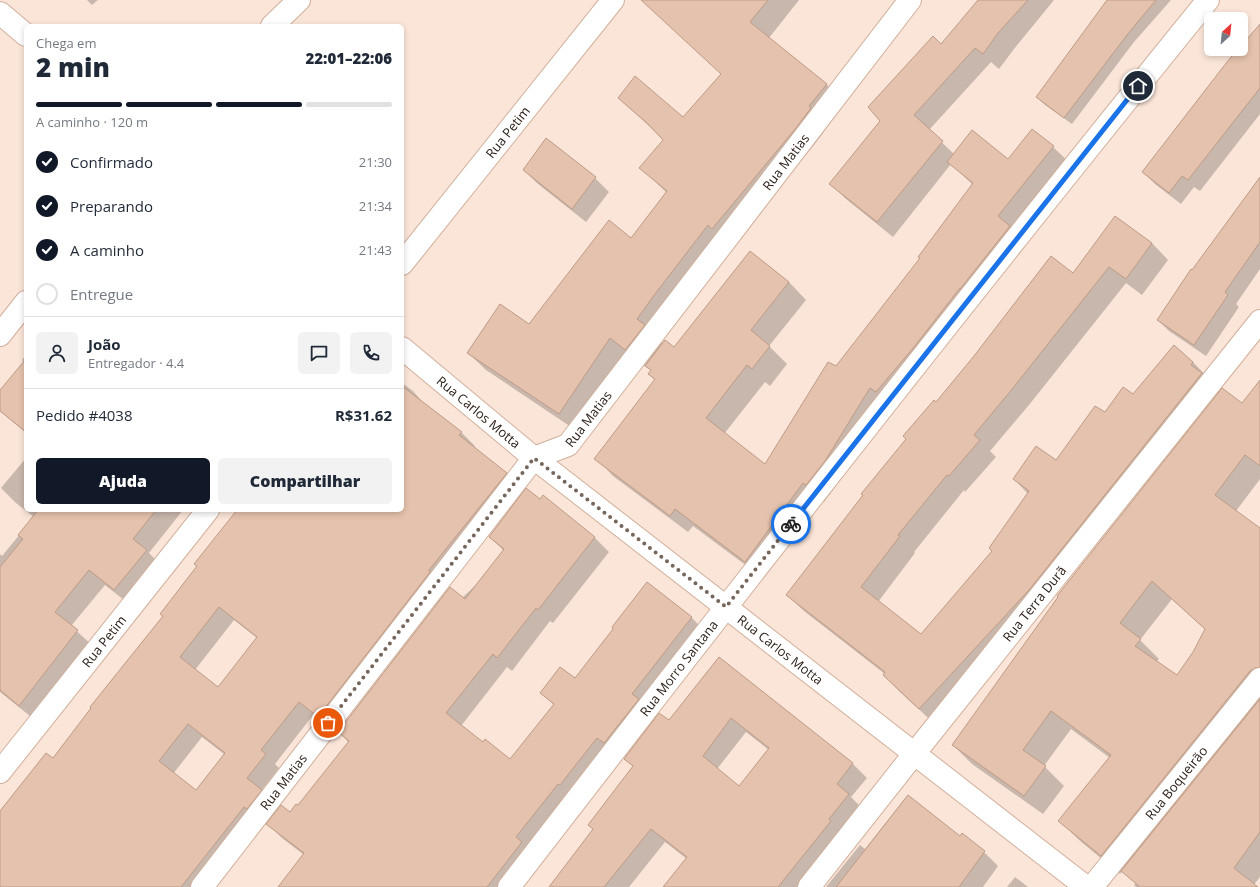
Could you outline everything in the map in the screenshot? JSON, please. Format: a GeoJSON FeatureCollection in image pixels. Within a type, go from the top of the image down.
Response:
{"type":"FeatureCollection","features":[{"type":"Feature","properties":{"kind":"street"},"geometry":{"type":"LineString","coordinates":[[274,24],[299,0]]}},
{"type":"Feature","properties":{"kind":"street","name":"Rua Petim"},"geometry":{"type":"LineString","coordinates":[[404,261],[613,0]]}},
{"type":"Feature","properties":{"kind":"street","name":"Rua Morro Santana"},"geometry":{"type":"LineString","coordinates":[[509,887],[726,607],[1088,148],[1208,0]]}},
{"type":"Feature","properties":{"kind":"street","name":"Rua Matias"},"geometry":{"type":"LineString","coordinates":[[202,887],[534,458],[568,445],[907,4]]}},
{"type":"Feature","properties":{"kind":"street"},"geometry":{"type":"LineString","coordinates":[[0,13],[24,33]]}},
{"type":"Feature","properties":{"kind":"street"},"geometry":{"type":"LineString","coordinates":[[0,335],[24,305]]}},
{"type":"Feature","properties":{"kind":"street","name":"Rua Terra Durã"},"geometry":{"type":"LineString","coordinates":[[809,887],[1260,321]]}},
{"type":"Feature","properties":{"kind":"street","name":"Rua Carlos Motta"},"geometry":{"type":"LineString","coordinates":[[404,350],[534,458],[1086,887]]}},
{"type":"Feature","properties":{"kind":"street","name":"Rua Petim"},"geometry":{"type":"LineString","coordinates":[[0,772],[206,512]]}},
{"type":"Feature","properties":{"kind":"street","name":"Rua Boqueirão"},"geometry":{"type":"LineString","coordinates":[[1092,887],[1260,679]]}},
{"type":"Feature","properties":{"kind":"building"},"geometry":{"type":"Polygon","coordinates":[[[641,0],[768,0],[750,22],[827,84],[809,106],[811,108],[796,128],[712,229],[708,225],[655,294],[637,319],[645,325],[625,350],[610,338],[559,414],[467,353],[500,304],[529,324],[609,220],[631,238],[667,191],[639,168],[663,140],[648,124],[618,98],[635,76],[683,117],[721,74],[641,0]]]}},
{"type":"Feature","properties":{"kind":"building"},"geometry":{"type":"Polygon","coordinates":[[[978,0],[1028,0],[998,33],[983,54],[975,48],[914,115],[943,141],[877,222],[829,184],[880,121],[868,107],[933,36],[941,44],[978,0]]]}},
{"type":"Feature","properties":{"kind":"building"},"geometry":{"type":"Polygon","coordinates":[[[1107,0],[1156,0],[1127,35],[1064,118],[1036,97],[1107,0]]]}},
{"type":"Feature","properties":{"kind":"building"},"geometry":{"type":"Polygon","coordinates":[[[1260,24],[1260,88],[1188,180],[1182,176],[1169,193],[1142,172],[1232,56],[1248,56],[1248,38],[1260,24]]]}},
{"type":"Feature","properties":{"kind":"building"},"geometry":{"type":"Polygon","coordinates":[[[1032,129],[1054,146],[998,216],[1010,226],[914,347],[876,392],[870,388],[825,461],[806,485],[803,483],[745,562],[675,509],[670,516],[594,459],[655,379],[648,374],[651,370],[645,366],[665,340],[674,347],[750,251],[789,282],[751,330],[770,346],[752,369],[747,365],[706,418],[765,464],[828,362],[836,366],[920,258],[918,257],[973,183],[947,162],[972,130],[1008,159],[1032,129]]]}},
{"type":"Feature","properties":{"kind":"building"},"geometry":{"type":"Polygon","coordinates":[[[546,138],[596,177],[572,209],[523,170],[546,138]]]}},
{"type":"Feature","properties":{"kind":"building"},"geometry":{"type":"Polygon","coordinates":[[[1260,177],[1260,242],[1225,292],[1228,295],[1194,345],[1157,320],[1191,269],[1192,270],[1260,177]]]}},
{"type":"Feature","properties":{"kind":"building"},"geometry":{"type":"Polygon","coordinates":[[[1115,216],[1152,243],[1126,279],[1109,267],[974,435],[980,440],[949,476],[947,475],[898,535],[900,536],[861,587],[921,634],[992,551],[989,548],[1029,491],[1013,479],[1036,446],[1056,460],[1095,406],[1105,412],[1123,387],[1133,394],[1174,345],[1193,362],[1191,365],[1202,373],[1029,590],[919,709],[883,675],[885,672],[786,595],[863,495],[861,494],[906,439],[903,436],[934,400],[936,402],[974,356],[1051,256],[1073,273],[1115,216]]]}},
{"type":"Feature","properties":{"kind":"building"},"geometry":{"type":"Polygon","coordinates":[[[24,361],[24,430],[0,411],[0,390],[24,361]]]}},
{"type":"Feature","properties":{"kind":"building"},"geometry":{"type":"Polygon","coordinates":[[[1260,380],[1260,466],[1245,455],[1215,495],[1260,528],[1260,667],[1250,671],[1101,856],[1058,821],[1111,755],[1051,711],[1023,750],[1046,766],[1024,796],[952,745],[1058,597],[1057,596],[1222,388],[1242,403],[1260,380]],[[1152,581],[1120,623],[1141,639],[1135,646],[1177,675],[1193,652],[1205,629],[1152,581]]]}},
{"type":"Feature","properties":{"kind":"building"},"geometry":{"type":"Polygon","coordinates":[[[404,388],[462,432],[459,435],[507,473],[429,570],[430,572],[318,717],[299,702],[261,750],[266,754],[247,778],[262,790],[247,809],[244,807],[181,887],[0,887],[0,811],[46,753],[53,758],[91,708],[90,707],[163,616],[160,614],[197,566],[194,564],[235,512],[404,512],[404,388]],[[219,607],[180,657],[218,687],[257,637],[219,607]],[[188,724],[159,761],[196,790],[225,753],[188,724]]]}},
{"type":"Feature","properties":{"kind":"building"},"geometry":{"type":"Polygon","coordinates":[[[526,488],[540,499],[543,495],[595,537],[538,610],[536,608],[497,658],[493,654],[446,713],[483,742],[485,739],[510,759],[554,704],[540,693],[560,667],[575,678],[647,582],[692,617],[632,694],[639,699],[604,743],[597,738],[560,785],[558,784],[516,837],[522,842],[487,887],[278,887],[304,853],[266,824],[281,805],[290,812],[296,804],[298,805],[349,741],[338,732],[450,587],[465,599],[504,549],[489,537],[526,488]]]}},
{"type":"Feature","properties":{"kind":"building"},"geometry":{"type":"Polygon","coordinates":[[[36,512],[154,512],[133,539],[147,550],[114,590],[89,570],[55,612],[78,630],[19,706],[0,690],[0,567],[23,539],[18,535],[36,512]]]}},
{"type":"Feature","properties":{"kind":"building"},"geometry":{"type":"Polygon","coordinates":[[[719,657],[853,763],[837,784],[849,794],[829,819],[831,821],[778,887],[663,887],[687,857],[651,829],[604,887],[549,887],[593,829],[588,825],[633,766],[624,759],[659,713],[669,720],[719,657]],[[731,718],[703,756],[739,786],[769,748],[731,718]]]}},
{"type":"Feature","properties":{"kind":"building"},"geometry":{"type":"Polygon","coordinates":[[[1260,699],[1260,832],[1234,868],[1258,887],[1140,887],[1121,871],[1260,699]]]}},
{"type":"Feature","properties":{"kind":"building"},"geometry":{"type":"Polygon","coordinates":[[[908,795],[960,836],[962,833],[985,851],[959,887],[836,887],[908,795]]]}},
{"type":"Feature","properties":{"kind":"way so far"},"geometry":{"type":"LineString","coordinates":[[328,723],[534,458],[726,607],[791,524]]}},
{"type":"Feature","properties":{"kind":"route"},"geometry":{"type":"LineString","coordinates":[[791,524],[1138,86]]}}]}
